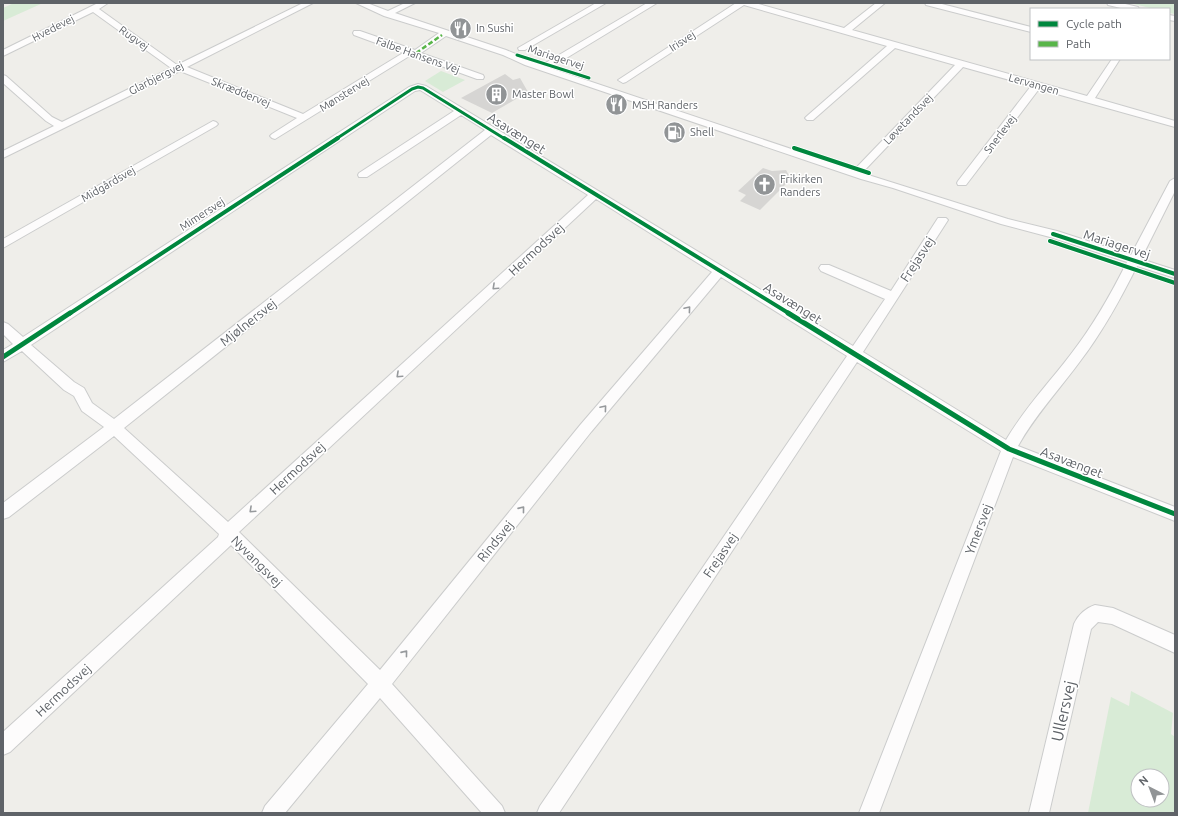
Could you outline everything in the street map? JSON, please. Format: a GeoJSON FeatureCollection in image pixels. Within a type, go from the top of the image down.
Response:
{"type":"FeatureCollection","features":[{"type":"Feature","properties":{"kind":"street","name":"Hvedevej"},"geometry":{"type":"LineString","coordinates":[[3,53],[104,3]]}},
{"type":"Feature","properties":{"kind":"street","name":"Glarbjergvej"},"geometry":{"type":"LineString","coordinates":[[3,155],[177,67],[309,3]]}},
{"type":"Feature","properties":{"kind":"street","name":"Mariagervej"},"geometry":{"type":"LineString","coordinates":[[360,3],[391,12],[506,53],[518,59],[545,66],[1005,222],[1050,241],[1131,264],[1175,274]]}},
{"type":"Feature","properties":{"kind":"street","name":"Mariagervej"},"geometry":{"type":"LineString","coordinates":[[376,3],[391,12]]}},
{"type":"Feature","properties":{"kind":"street"},"geometry":{"type":"LineString","coordinates":[[391,12],[410,3]]}},
{"type":"Feature","properties":{"kind":"street"},"geometry":{"type":"LineString","coordinates":[[522,48],[602,3]]}},
{"type":"Feature","properties":{"kind":"street"},"geometry":{"type":"LineString","coordinates":[[545,66],[653,3]]}},
{"type":"Feature","properties":{"kind":"street","name":"Irisvej"},"geometry":{"type":"LineString","coordinates":[[623,80],[741,3]]}},
{"type":"Feature","properties":{"kind":"street","name":"Lervangen"},"geometry":{"type":"LineString","coordinates":[[746,3],[766,5],[893,45],[1175,124]]}},
{"type":"Feature","properties":{"kind":"street"},"geometry":{"type":"LineString","coordinates":[[846,31],[881,3]]}},
{"type":"Feature","properties":{"kind":"street"},"geometry":{"type":"LineString","coordinates":[[929,3],[1030,30]]}},
{"type":"Feature","properties":{"kind":"street"},"geometry":{"type":"LineString","coordinates":[[1111,3],[1131,8]]}},
{"type":"Feature","properties":{"kind":"street","name":"Rugvej"},"geometry":{"type":"LineString","coordinates":[[92,8],[177,67]]}},
{"type":"Feature","properties":{"kind":"street","name":"Falbe Hansens Vej"},"geometry":{"type":"LineString","coordinates":[[357,33],[414,52],[420,56],[480,77]]}},
{"type":"Feature","properties":{"kind":"street","name":"Mønstervej"},"geometry":{"type":"LineString","coordinates":[[275,136],[414,52],[436,41],[442,35]]}},
{"type":"Feature","properties":{"kind":"street"},"geometry":{"type":"LineString","coordinates":[[810,118],[893,45]]}},
{"type":"Feature","properties":{"kind":"street"},"geometry":{"type":"LineString","coordinates":[[1089,100],[1115,60]]}},
{"type":"Feature","properties":{"kind":"street","name":"Løvetandsvej"},"geometry":{"type":"LineString","coordinates":[[858,172],[961,64]]}},
{"type":"Feature","properties":{"kind":"street","name":"Skræddervej"},"geometry":{"type":"LineString","coordinates":[[177,67],[304,118]]}},
{"type":"Feature","properties":{"kind":"street"},"geometry":{"type":"LineString","coordinates":[[3,78],[49,119],[62,126]]}},
{"type":"Feature","properties":{"kind":"street","name":"Snerlevej"},"geometry":{"type":"LineString","coordinates":[[962,183],[1037,85]]}},
{"type":"Feature","properties":{"kind":"street","name":"Asavænget"},"geometry":{"type":"LineString","coordinates":[[412,89],[418,87],[423,88],[1009,449],[1175,514]]}},
{"type":"Feature","properties":{"kind":"street","name":"Mimersvej"},"geometry":{"type":"LineString","coordinates":[[3,357],[412,89]]}},
{"type":"Feature","properties":{"kind":"street"},"geometry":{"type":"LineString","coordinates":[[364,175],[461,111]]}},
{"type":"Feature","properties":{"kind":"street","name":"Midgårdsvej"},"geometry":{"type":"LineString","coordinates":[[3,244],[213,124]]}},
{"type":"Feature","properties":{"kind":"street","name":"Mjølnersvej"},"geometry":{"type":"LineString","coordinates":[[3,512],[114,427],[491,130]]}},
{"type":"Feature","properties":{"kind":"street","name":"Ymersvej"},"geometry":{"type":"LineString","coordinates":[[869,813],[1009,449],[1017,432],[1077,356],[1111,302],[1175,181]]}},
{"type":"Feature","properties":{"kind":"street","name":"Hermodsvej"},"geometry":{"type":"LineString","coordinates":[[3,745],[224,542],[228,532],[596,194]]}},
{"type":"Feature","properties":{"kind":"street","name":"Frejasvej"},"geometry":{"type":"LineString","coordinates":[[547,813],[893,297],[942,220]]}},
{"type":"Feature","properties":{"kind":"street","name":"Mariagervej"},"geometry":{"type":"LineString","coordinates":[[1131,264],[1175,283]]}},
{"type":"Feature","properties":{"kind":"street","name":"Frejasvej"},"geometry":{"type":"LineString","coordinates":[[825,268],[893,297]]}},
{"type":"Feature","properties":{"kind":"street","name":"Rindsvej"},"geometry":{"type":"LineString","coordinates":[[272,813],[380,684],[589,425],[719,271]]}},
{"type":"Feature","properties":{"kind":"street","name":"Nyvangsvej"},"geometry":{"type":"LineString","coordinates":[[3,326],[69,386],[79,392],[87,407],[114,427],[228,532],[380,684],[495,813]]}},
{"type":"Feature","properties":{"kind":"street","name":"Ullersvej"},"geometry":{"type":"LineString","coordinates":[[1039,813],[1082,624],[1095,614],[1113,616],[1175,644]]}},
{"type":"Feature","properties":{"kind":"green space"},"geometry":{"type":"Polygon","coordinates":[[[14,3],[43,3],[3,21],[3,8],[14,3]]]}},
{"type":"Feature","properties":{"kind":"green space"},"geometry":{"type":"Polygon","coordinates":[[[1130,3],[1175,3],[1175,14],[1170,13],[1170,8],[1150,8],[1130,3]]]}},
{"type":"Feature","properties":{"kind":"green space"},"geometry":{"type":"Polygon","coordinates":[[[441,71],[465,80],[443,92],[425,81],[441,71]]]}},
{"type":"Feature","properties":{"kind":"green space"},"geometry":{"type":"Polygon","coordinates":[[[1131,691],[1173,713],[1171,734],[1175,737],[1175,813],[1088,813],[1111,697],[1129,706],[1131,691]]]}},
{"type":"Feature","properties":{"kind":"building","name":"Master Bowl"},"geometry":{"type":"Polygon","coordinates":[[[505,74],[513,80],[520,78],[528,92],[492,113],[461,98],[505,74]]]}},
{"type":"Feature","properties":{"kind":"building","name":"Frikirken Randers"},"geometry":{"type":"Polygon","coordinates":[[[763,168],[772,171],[786,170],[791,179],[760,210],[740,201],[746,195],[738,191],[763,168]]]}},
{"type":"Feature","properties":{"kind":"marked path"},"geometry":{"type":"LineString","coordinates":[[416,53],[442,35]]}},
{"type":"Feature","properties":{"kind":"cycle path"},"geometry":{"type":"LineString","coordinates":[[517,55],[589,78]]}},
{"type":"Feature","properties":{"kind":"cycle path"},"geometry":{"type":"LineString","coordinates":[[3,357],[412,89],[418,87],[423,88],[1009,449],[1175,514]]}},
{"type":"Feature","properties":{"kind":"cycle path"},"geometry":{"type":"LineString","coordinates":[[794,148],[869,173]]}},
{"type":"Feature","properties":{"kind":"cycle path"},"geometry":{"type":"LineString","coordinates":[[1053,234],[1175,274]]}},
{"type":"Feature","properties":{"kind":"cycle path"},"geometry":{"type":"LineString","coordinates":[[1050,241],[1175,283]]}},
{"type":"Feature","properties":{"kind":"place","name":"In Sushi"},"geometry":{"type":"Point","coordinates":[461,28]}},
{"type":"Feature","properties":{"kind":"place","name":"Master Bowl"},"geometry":{"type":"Point","coordinates":[496,94]}},
{"type":"Feature","properties":{"kind":"place","name":"MSH Randers"},"geometry":{"type":"Point","coordinates":[616,105]}},
{"type":"Feature","properties":{"kind":"place","name":"Shell"},"geometry":{"type":"Point","coordinates":[675,132]}},
{"type":"Feature","properties":{"kind":"place","name":"Frikirken Randers"},"geometry":{"type":"Point","coordinates":[765,185]}}]}
